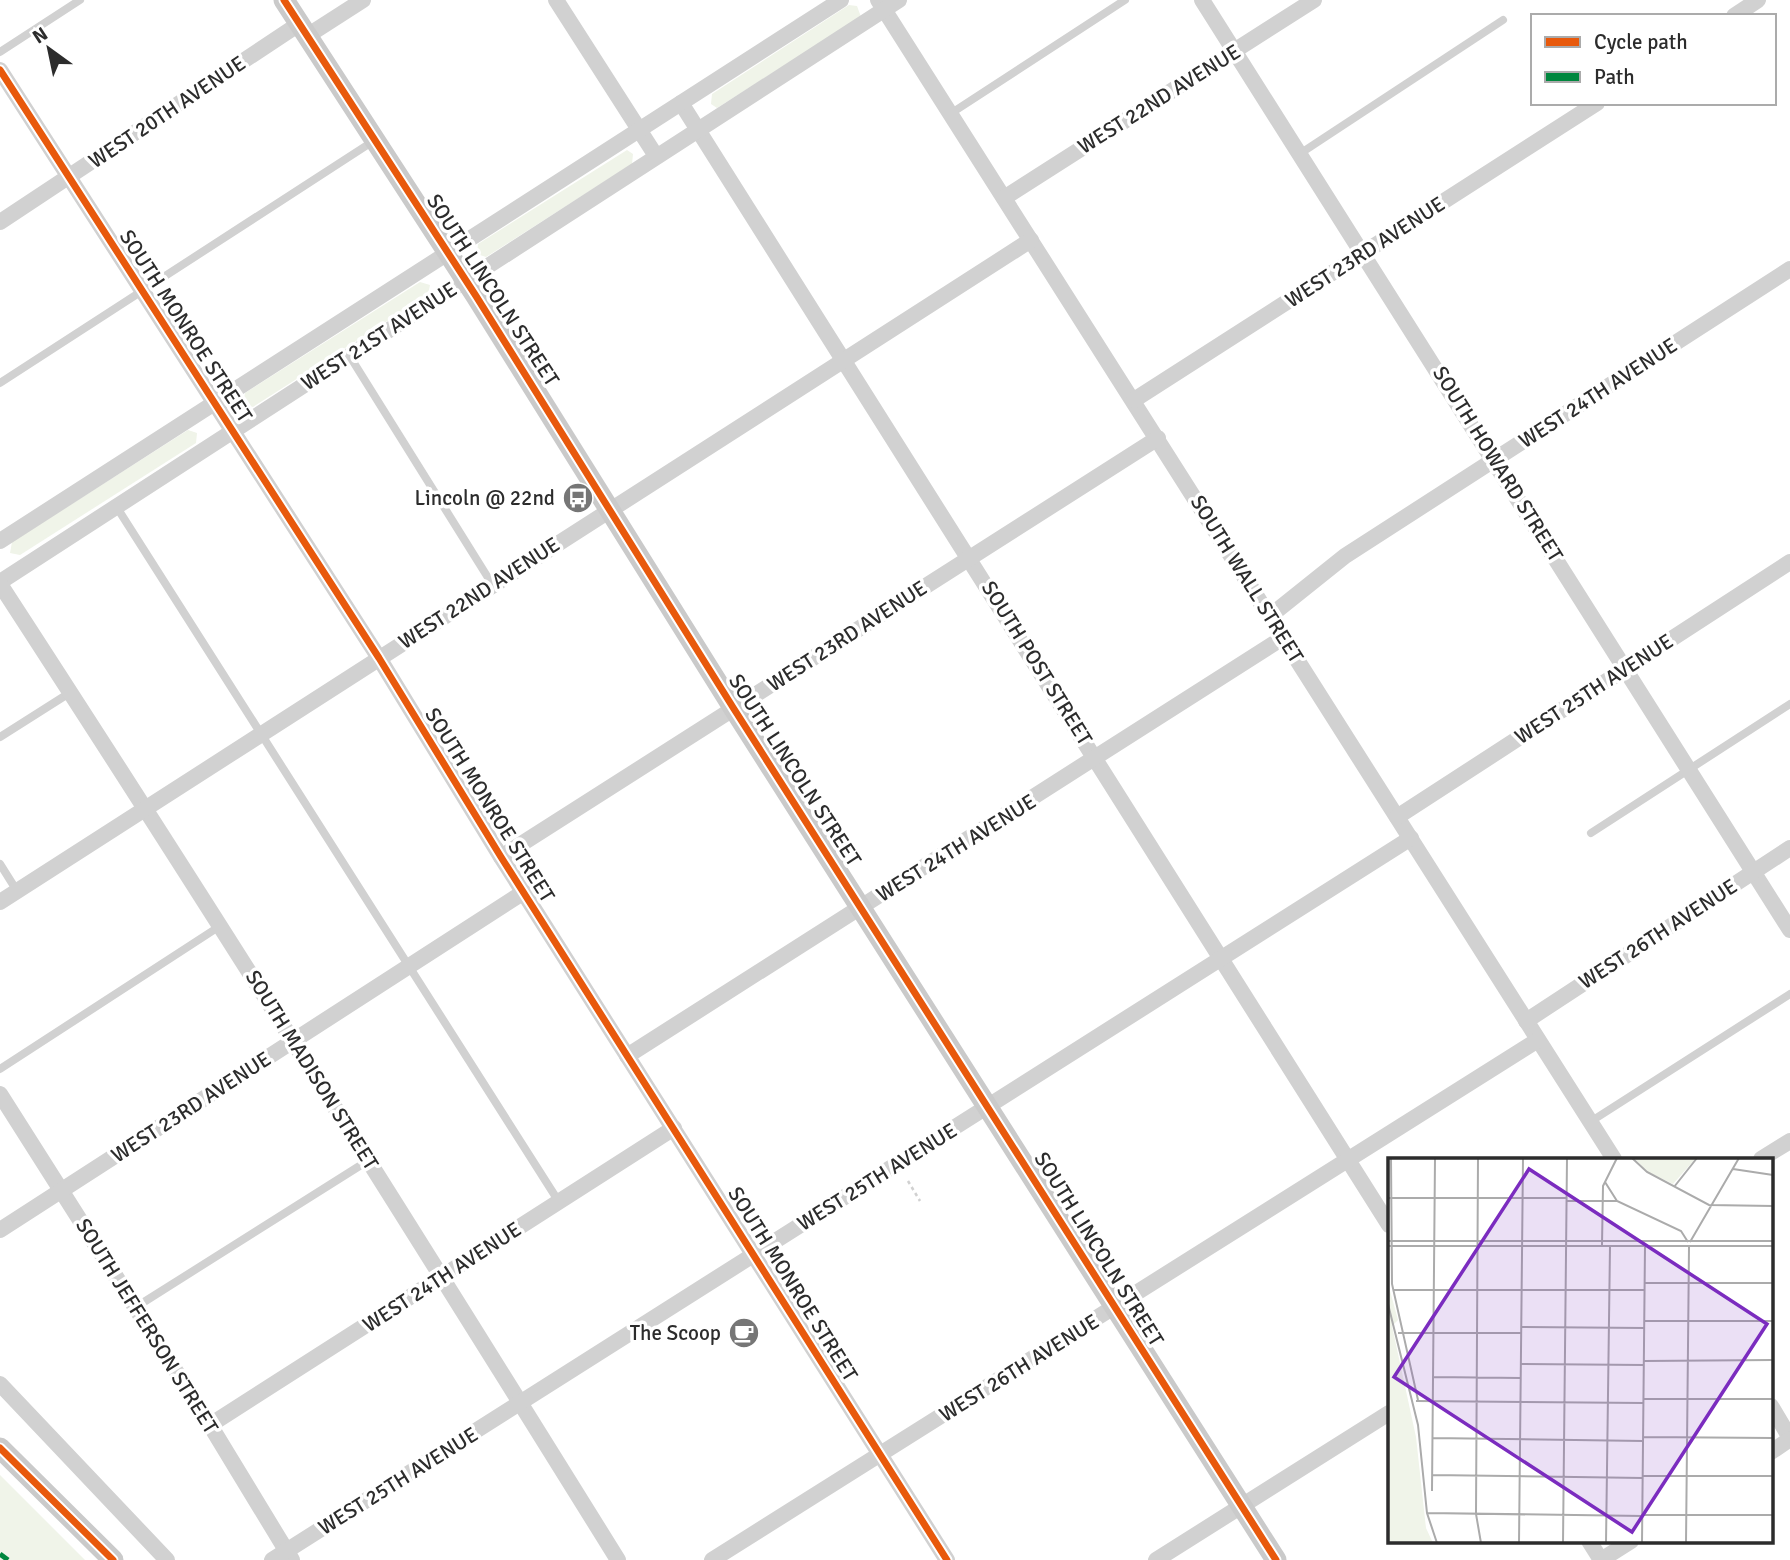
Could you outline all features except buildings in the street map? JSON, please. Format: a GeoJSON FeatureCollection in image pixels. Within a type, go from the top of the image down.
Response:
{"type":"FeatureCollection","features":[{"type":"Feature","properties":{"kind":"street","name":"SOUTH LINCOLN STREET"},"geometry":{"type":"LineString","coordinates":[[284,0],[466,279],[734,709],[1276,1560]]}},
{"type":"Feature","properties":{"kind":"street","name":"WEST 20TH AVENUE"},"geometry":{"type":"LineString","coordinates":[[0,222],[303,30],[363,0]]}},
{"type":"Feature","properties":{"kind":"street"},"geometry":{"type":"LineString","coordinates":[[556,0],[656,156]]}},
{"type":"Feature","properties":{"kind":"street","name":"WEST 21ST AVENUE"},"geometry":{"type":"LineString","coordinates":[[0,541],[841,0]]}},
{"type":"Feature","properties":{"kind":"street","name":"WEST 21ST AVENUE"},"geometry":{"type":"LineString","coordinates":[[0,583],[698,129],[881,5],[899,0]]}},
{"type":"Feature","properties":{"kind":"street","name":"SOUTH HOWARD STREET"},"geometry":{"type":"LineString","coordinates":[[1202,0],[1364,252],[1790,930]]}},
{"type":"Feature","properties":{"kind":"street","name":"WEST 22ND AVENUE"},"geometry":{"type":"LineString","coordinates":[[1004,198],[1314,0]]}},
{"type":"Feature","properties":{"kind":"street"},"geometry":{"type":"LineString","coordinates":[[1737,14],[1758,0]]}},
{"type":"Feature","properties":{"kind":"street","name":"SOUTH WALL STREET"},"geometry":{"type":"LineString","coordinates":[[881,5],[1613,1158]]}},
{"type":"Feature","properties":{"kind":"street","name":"SOUTH MONROE STREET"},"geometry":{"type":"LineString","coordinates":[[0,70],[379,657],[501,857],[947,1560]]}},
{"type":"Feature","properties":{"kind":"street","name":"SOUTH POST STREET"},"geometry":{"type":"LineString","coordinates":[[681,103],[971,557],[1388,1223]]}},
{"type":"Feature","properties":{"kind":"street","name":"WEST 23RD AVENUE"},"geometry":{"type":"LineString","coordinates":[[1134,400],[1594,105]]}},
{"type":"Feature","properties":{"kind":"street","name":"WEST 22ND AVENUE"},"geometry":{"type":"LineString","coordinates":[[0,902],[1031,240]]}},
{"type":"Feature","properties":{"kind":"street","name":"WEST 24TH AVENUE"},"geometry":{"type":"LineString","coordinates":[[1270,616],[1345,556],[1790,270]]}},
{"type":"Feature","properties":{"kind":"street","name":"WEST 23RD AVENUE"},"geometry":{"type":"LineString","coordinates":[[501,857],[1158,438]]}},
{"type":"Feature","properties":{"kind":"street","name":"WEST 25TH AVENUE"},"geometry":{"type":"LineString","coordinates":[[1397,817],[1790,562]]}},
{"type":"Feature","properties":{"kind":"street","name":"SOUTH MADISON STREET"},"geometry":{"type":"LineString","coordinates":[[0,583],[147,808],[443,1276],[618,1560]]}},
{"type":"Feature","properties":{"kind":"street","name":"WEST 24TH AVENUE"},"geometry":{"type":"LineString","coordinates":[[627,1056],[1284,637]]}},
{"type":"Feature","properties":{"kind":"street","name":"WEST 25TH AVENUE"},"geometry":{"type":"LineString","coordinates":[[283,1557],[754,1254],[1411,838]]}},
{"type":"Feature","properties":{"kind":"street","name":"WEST 26TH AVENUE"},"geometry":{"type":"LineString","coordinates":[[1526,1021],[1790,848]]}},
{"type":"Feature","properties":{"kind":"street","name":"WEST 23RD AVENUE"},"geometry":{"type":"LineString","coordinates":[[0,1230],[524,892]]}},
{"type":"Feature","properties":{"kind":"street","name":"WEST 26TH AVENUE"},"geometry":{"type":"LineString","coordinates":[[712,1560],[1538,1040]]}},
{"type":"Feature","properties":{"kind":"street","name":"SOUTH JEFFERSON STREET"},"geometry":{"type":"LineString","coordinates":[[0,1094],[210,1425],[283,1557]]}},
{"type":"Feature","properties":{"kind":"street","name":"WEST 24TH AVENUE"},"geometry":{"type":"LineString","coordinates":[[210,1425],[674,1128]]}},
{"type":"Feature","properties":{"kind":"street"},"geometry":{"type":"LineString","coordinates":[[1763,1158],[1790,1141]]}},
{"type":"Feature","properties":{"kind":"street"},"geometry":{"type":"LineString","coordinates":[[0,1384],[167,1560]]}},
{"type":"Feature","properties":{"kind":"street"},"geometry":{"type":"LineString","coordinates":[[1772,1408],[1789,1436],[1772,1451]]}},
{"type":"Feature","properties":{"kind":"street"},"geometry":{"type":"LineString","coordinates":[[1156,1560],[1388,1414]]}},
{"type":"Feature","properties":{"kind":"street"},"geometry":{"type":"LineString","coordinates":[[0,1448],[113,1560]]}},
{"type":"Feature","properties":{"kind":"street"},"geometry":{"type":"LineString","coordinates":[[1590,1542],[1601,1560],[1629,1542]]}},
{"type":"Feature","properties":{"kind":"lane"},"geometry":{"type":"LineString","coordinates":[[0,52],[80,0]]}},
{"type":"Feature","properties":{"kind":"lane"},"geometry":{"type":"LineString","coordinates":[[950,114],[1125,0]]}},
{"type":"Feature","properties":{"kind":"lane"},"geometry":{"type":"LineString","coordinates":[[1301,153],[1503,20]]}},
{"type":"Feature","properties":{"kind":"lane"},"geometry":{"type":"LineString","coordinates":[[0,383],[375,140]]}},
{"type":"Feature","properties":{"kind":"lane"},"geometry":{"type":"LineString","coordinates":[[349,355],[492,584]]}},
{"type":"Feature","properties":{"kind":"lane"},"geometry":{"type":"LineString","coordinates":[[116,506],[559,1202]]}},
{"type":"Feature","properties":{"kind":"lane"},"geometry":{"type":"LineString","coordinates":[[0,737],[71,692]]}},
{"type":"Feature","properties":{"kind":"lane"},"geometry":{"type":"LineString","coordinates":[[1591,833],[1790,704]]}},
{"type":"Feature","properties":{"kind":"lane"},"geometry":{"type":"LineString","coordinates":[[0,864],[18,891]]}},
{"type":"Feature","properties":{"kind":"lane"},"geometry":{"type":"LineString","coordinates":[[0,1069],[220,926]]}},
{"type":"Feature","properties":{"kind":"lane"},"geometry":{"type":"LineString","coordinates":[[1590,1122],[1790,994]]}},
{"type":"Feature","properties":{"kind":"lane"},"geometry":{"type":"LineString","coordinates":[[136,1307],[369,1160]]}},
{"type":"Feature","properties":{"kind":"path"},"geometry":{"type":"LineString","coordinates":[[908,1181],[920,1201]]}},
{"type":"Feature","properties":{"kind":"shaded area"},"geometry":{"type":"Polygon","coordinates":[[[849,5],[857,6],[861,17],[717,108],[711,104],[712,94],[849,5]]]}},
{"type":"Feature","properties":{"kind":"shaded area"},"geometry":{"type":"Polygon","coordinates":[[[627,150],[633,154],[632,164],[486,257],[477,254],[478,244],[627,150]]]}},
{"type":"Feature","properties":{"kind":"shaded area"},"geometry":{"type":"Polygon","coordinates":[[[420,282],[430,285],[428,295],[253,407],[243,404],[245,393],[420,282]]]}},
{"type":"Feature","properties":{"kind":"shaded area"},"geometry":{"type":"Polygon","coordinates":[[[188,430],[197,433],[196,443],[20,555],[10,553],[12,542],[188,430]]]}},
{"type":"Feature","properties":{"kind":"shaded area"},"geometry":{"type":"Polygon","coordinates":[[[0,1475],[85,1560],[0,1560],[0,1475]]]}},
{"type":"Feature","properties":{"kind":"marked path"},"geometry":{"type":"LineString","coordinates":[[0,1554],[8,1560]]}},
{"type":"Feature","properties":{"kind":"cycle path"},"geometry":{"type":"LineString","coordinates":[[284,0],[476,296],[734,709],[1276,1560]]}},
{"type":"Feature","properties":{"kind":"cycle path"},"geometry":{"type":"LineString","coordinates":[[0,70],[379,658],[501,857],[947,1560]]}},
{"type":"Feature","properties":{"kind":"cycle path"},"geometry":{"type":"LineString","coordinates":[[0,1448],[113,1560]]}},
{"type":"Feature","properties":{"kind":"place","name":"Lincoln @ 22nd"},"geometry":{"type":"Point","coordinates":[578,498]}},
{"type":"Feature","properties":{"kind":"place","name":"The Scoop"},"geometry":{"type":"Point","coordinates":[744,1333]}}]}
